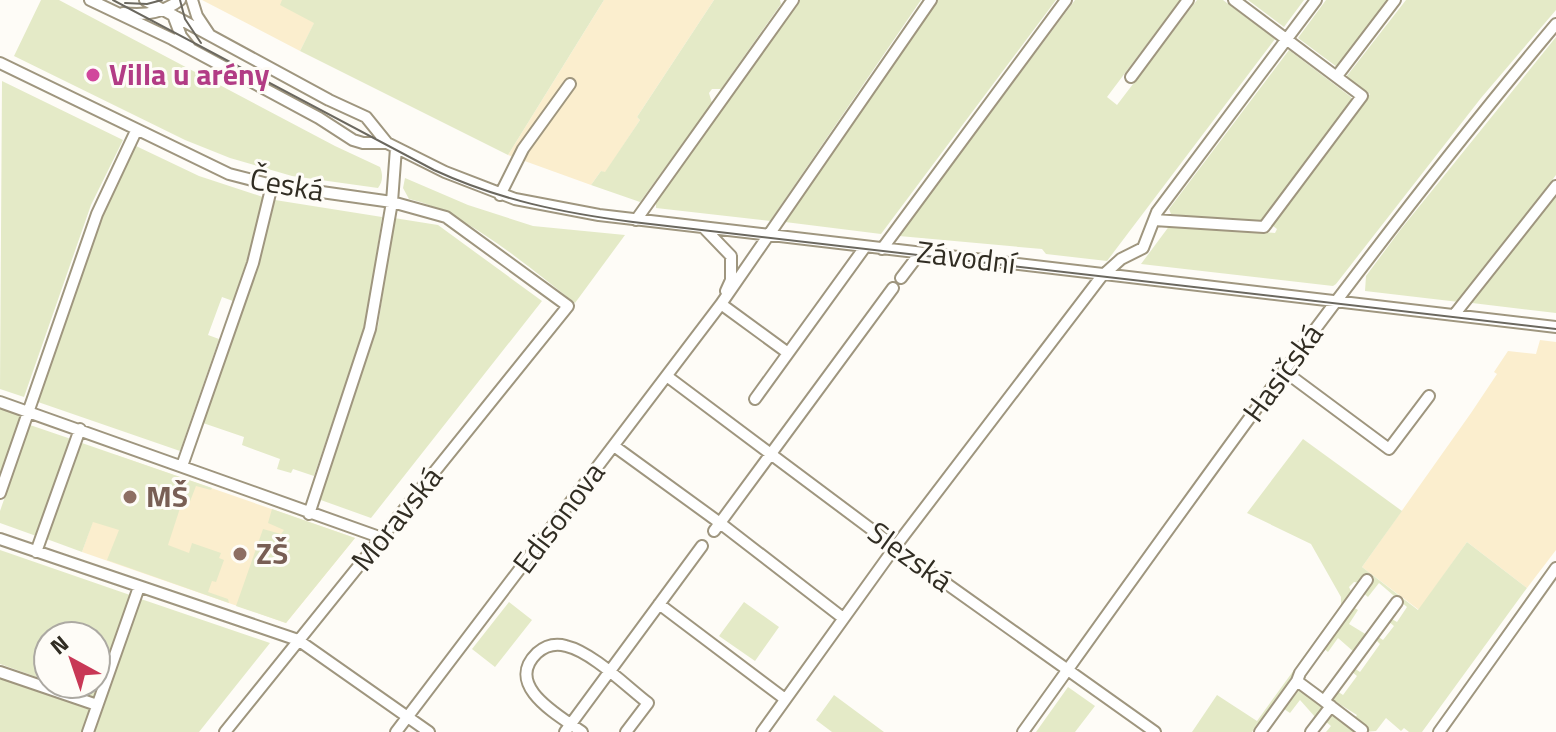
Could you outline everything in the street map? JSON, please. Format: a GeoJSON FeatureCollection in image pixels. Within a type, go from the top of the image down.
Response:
{"type":"FeatureCollection","features":[{"type":"Feature","properties":{"kind":"street","name":"Závodní"},"geometry":{"type":"LineString","coordinates":[[90,0],[197,53],[319,118],[359,143],[392,146],[500,195],[557,209],[1556,327]]}},
{"type":"Feature","properties":{"kind":"street","name":"Závodní"},"geometry":{"type":"LineString","coordinates":[[145,0],[172,6],[217,40],[366,117],[392,146]]}},
{"type":"Feature","properties":{"kind":"street"},"geometry":{"type":"LineString","coordinates":[[192,0],[201,23],[217,40]]}},
{"type":"Feature","properties":{"kind":"street"},"geometry":{"type":"LineString","coordinates":[[636,220],[793,0]]}},
{"type":"Feature","properties":{"kind":"street","name":"Edisonova"},"geometry":{"type":"LineString","coordinates":[[396,732],[668,377],[770,235],[931,0]]}},
{"type":"Feature","properties":{"kind":"street"},"geometry":{"type":"LineString","coordinates":[[882,249],[1066,0]]}},
{"type":"Feature","properties":{"kind":"street"},"geometry":{"type":"LineString","coordinates":[[1131,77],[1188,0]]}},
{"type":"Feature","properties":{"kind":"street"},"geometry":{"type":"LineString","coordinates":[[1154,220],[1264,227],[1362,96],[1234,0]]}},
{"type":"Feature","properties":{"kind":"street"},"geometry":{"type":"LineString","coordinates":[[762,732],[895,547],[1103,274],[1121,259],[1143,248],[1157,212],[1316,0]]}},
{"type":"Feature","properties":{"kind":"street"},"geometry":{"type":"LineString","coordinates":[[1337,76],[1395,0]]}},
{"type":"Feature","properties":{"kind":"street"},"geometry":{"type":"LineString","coordinates":[[110,10],[136,14],[172,6],[183,39],[197,53]]}},
{"type":"Feature","properties":{"kind":"street","name":"Hasičská"},"geometry":{"type":"LineString","coordinates":[[1023,732],[1335,301],[1556,24]]}},
{"type":"Feature","properties":{"kind":"street","name":"Česká"},"geometry":{"type":"LineString","coordinates":[[0,63],[229,174],[272,185],[392,202],[446,217],[568,306]]}},
{"type":"Feature","properties":{"kind":"street"},"geometry":{"type":"LineString","coordinates":[[500,195],[523,149],[570,84]]}},
{"type":"Feature","properties":{"kind":"street"},"geometry":{"type":"LineString","coordinates":[[0,493],[97,214],[136,131]]}},
{"type":"Feature","properties":{"kind":"street"},"geometry":{"type":"LineString","coordinates":[[309,514],[370,329],[392,202],[392,146]]}},
{"type":"Feature","properties":{"kind":"street"},"geometry":{"type":"LineString","coordinates":[[182,466],[253,263],[272,185]]}},
{"type":"Feature","properties":{"kind":"street"},"geometry":{"type":"LineString","coordinates":[[1454,315],[1556,186]]}},
{"type":"Feature","properties":{"kind":"street","name":"Edisonova"},"geometry":{"type":"LineString","coordinates":[[704,228],[731,256],[731,280],[721,304]]}},
{"type":"Feature","properties":{"kind":"street"},"geometry":{"type":"LineString","coordinates":[[755,399],[865,247]]}},
{"type":"Feature","properties":{"kind":"street"},"geometry":{"type":"LineString","coordinates":[[901,278],[920,253]]}},
{"type":"Feature","properties":{"kind":"street"},"geometry":{"type":"LineString","coordinates":[[717,527],[893,288]]}},
{"type":"Feature","properties":{"kind":"street"},"geometry":{"type":"LineString","coordinates":[[721,304],[788,353]]}},
{"type":"Feature","properties":{"kind":"street","name":"Moravská"},"geometry":{"type":"LineString","coordinates":[[225,732],[568,306]]}},
{"type":"Feature","properties":{"kind":"street"},"geometry":{"type":"LineString","coordinates":[[1284,371],[1389,449],[1429,396]]}},
{"type":"Feature","properties":{"kind":"street","name":"Slezská"},"geometry":{"type":"LineString","coordinates":[[668,377],[895,547],[1155,732]]}},
{"type":"Feature","properties":{"kind":"street"},"geometry":{"type":"LineString","coordinates":[[0,402],[382,538]]}},
{"type":"Feature","properties":{"kind":"street"},"geometry":{"type":"LineString","coordinates":[[36,552],[80,429]]}},
{"type":"Feature","properties":{"kind":"street"},"geometry":{"type":"LineString","coordinates":[[614,446],[717,527],[843,618]]}},
{"type":"Feature","properties":{"kind":"street"},"geometry":{"type":"LineString","coordinates":[[0,539],[298,640],[429,732]]}},
{"type":"Feature","properties":{"kind":"street"},"geometry":{"type":"LineString","coordinates":[[568,728],[702,546]]}},
{"type":"Feature","properties":{"kind":"street"},"geometry":{"type":"LineString","coordinates":[[1439,732],[1556,568]]}},
{"type":"Feature","properties":{"kind":"street"},"geometry":{"type":"LineString","coordinates":[[1260,732],[1367,580]]}},
{"type":"Feature","properties":{"kind":"street"},"geometry":{"type":"LineString","coordinates":[[88,732],[139,587]]}},
{"type":"Feature","properties":{"kind":"street"},"geometry":{"type":"LineString","coordinates":[[1311,732],[1397,602]]}},
{"type":"Feature","properties":{"kind":"street"},"geometry":{"type":"LineString","coordinates":[[659,604],[785,699]]}},
{"type":"Feature","properties":{"kind":"street"},"geometry":{"type":"LineString","coordinates":[[582,732],[568,728],[529,688],[527,675],[530,663],[547,646],[562,644],[577,649],[648,703],[626,732]]}},
{"type":"Feature","properties":{"kind":"street"},"geometry":{"type":"LineString","coordinates":[[0,672],[97,705]]}},
{"type":"Feature","properties":{"kind":"street"},"geometry":{"type":"LineString","coordinates":[[1297,681],[1361,732]]}},
{"type":"Feature","properties":{"kind":"shaded area"},"geometry":{"type":"Polygon","coordinates":[[[202,0],[326,0],[300,51],[202,0]]]}},
{"type":"Feature","properties":{"kind":"shaded area"},"geometry":{"type":"Polygon","coordinates":[[[604,0],[714,0],[637,117],[640,120],[605,173],[601,171],[591,185],[508,155],[604,0]]]}},
{"type":"Feature","properties":{"kind":"shaded area"},"geometry":{"type":"Polygon","coordinates":[[[1540,340],[1556,342],[1556,550],[1527,588],[1467,542],[1419,610],[1362,567],[1471,413],[1508,351],[1536,354],[1540,340]]]}},
{"type":"Feature","properties":{"kind":"shaded area","name":"ZŠ"},"geometry":{"type":"Polygon","coordinates":[[[116,455],[355,538],[286,623],[82,552],[116,455]]]}},
{"type":"Feature","properties":{"kind":"green space"},"geometry":{"type":"Polygon","coordinates":[[[41,0],[59,0],[380,167],[380,186],[292,176],[230,158],[185,140],[14,56],[41,0]]]}},
{"type":"Feature","properties":{"kind":"green space"},"geometry":{"type":"Polygon","coordinates":[[[282,0],[604,0],[508,155],[300,51],[314,23],[280,5],[282,0]]]}},
{"type":"Feature","properties":{"kind":"green space"},"geometry":{"type":"Polygon","coordinates":[[[714,0],[780,0],[781,4],[721,89],[712,89],[709,93],[712,103],[640,202],[591,185],[601,171],[605,172],[640,120],[637,117],[714,0]]]}},
{"type":"Feature","properties":{"kind":"green space"},"geometry":{"type":"Polygon","coordinates":[[[800,0],[921,0],[770,221],[656,208],[656,203],[800,0]]]}},
{"type":"Feature","properties":{"kind":"green space"},"geometry":{"type":"Polygon","coordinates":[[[938,0],[1056,0],[881,234],[785,222],[938,0]]]}},
{"type":"Feature","properties":{"kind":"green space"},"geometry":{"type":"Polygon","coordinates":[[[1075,0],[1180,0],[1107,97],[1117,105],[1197,0],[1223,0],[1275,39],[1107,261],[1046,254],[1042,249],[899,236],[1075,0]]]}},
{"type":"Feature","properties":{"kind":"green space"},"geometry":{"type":"Polygon","coordinates":[[[1248,0],[1304,0],[1284,27],[1248,0]]]}},
{"type":"Feature","properties":{"kind":"green space"},"geometry":{"type":"Polygon","coordinates":[[[1326,0],[1389,0],[1337,67],[1298,38],[1326,0]]]}},
{"type":"Feature","properties":{"kind":"green space"},"geometry":{"type":"Polygon","coordinates":[[[1406,0],[1556,0],[1556,10],[1481,98],[1336,284],[1141,264],[1170,225],[1275,233],[1277,229],[1273,226],[1278,215],[1370,94],[1346,77],[1406,0]]]}},
{"type":"Feature","properties":{"kind":"green space"},"geometry":{"type":"Polygon","coordinates":[[[1556,37],[1556,175],[1459,302],[1365,291],[1366,276],[1401,229],[1556,37]]]}},
{"type":"Feature","properties":{"kind":"green space"},"geometry":{"type":"Polygon","coordinates":[[[1289,50],[1351,97],[1351,105],[1265,219],[1249,223],[1171,214],[1169,209],[1289,50]]]}},
{"type":"Feature","properties":{"kind":"green space"},"geometry":{"type":"Polygon","coordinates":[[[2,81],[123,140],[91,205],[24,397],[0,389],[2,81]]]}},
{"type":"Feature","properties":{"kind":"green space"},"geometry":{"type":"Polygon","coordinates":[[[136,146],[199,176],[263,197],[233,301],[222,297],[208,335],[219,339],[180,451],[38,402],[104,213],[136,146]]]}},
{"type":"Feature","properties":{"kind":"green space"},"geometry":{"type":"Polygon","coordinates":[[[405,178],[468,205],[533,226],[625,235],[575,303],[474,228],[430,205],[409,199],[403,188],[405,178]]]}},
{"type":"Feature","properties":{"kind":"green space"},"geometry":{"type":"Polygon","coordinates":[[[1556,193],[1556,313],[1472,303],[1556,193]]]}},
{"type":"Feature","properties":{"kind":"green space"},"geometry":{"type":"Polygon","coordinates":[[[275,200],[382,217],[366,323],[314,476],[293,469],[291,473],[277,469],[280,459],[242,445],[244,437],[203,423],[261,255],[275,200]]]}},
{"type":"Feature","properties":{"kind":"green space"},"geometry":{"type":"Polygon","coordinates":[[[394,218],[438,225],[542,301],[371,518],[318,499],[378,326],[394,218]]]}},
{"type":"Feature","properties":{"kind":"green space"},"geometry":{"type":"Polygon","coordinates":[[[0,402],[28,412],[0,493],[0,402]]]}},
{"type":"Feature","properties":{"kind":"green space"},"geometry":{"type":"Polygon","coordinates":[[[30,425],[74,440],[39,537],[0,523],[0,511],[30,425]]]}},
{"type":"Feature","properties":{"kind":"green space"},"geometry":{"type":"Polygon","coordinates":[[[1303,439],[1402,511],[1362,567],[1418,610],[1467,542],[1527,588],[1422,732],[1409,732],[1404,728],[1401,731],[1386,718],[1376,731],[1364,732],[1363,724],[1355,718],[1357,715],[1333,700],[1337,691],[1343,695],[1357,676],[1351,671],[1354,668],[1360,672],[1380,644],[1375,639],[1377,636],[1383,640],[1394,626],[1388,621],[1390,618],[1397,622],[1407,607],[1379,583],[1368,597],[1363,593],[1374,578],[1368,573],[1360,583],[1354,582],[1349,587],[1352,593],[1252,732],[1192,732],[1217,695],[1257,721],[1341,605],[1341,597],[1311,544],[1247,513],[1303,439]]]}},
{"type":"Feature","properties":{"kind":"green space"},"geometry":{"type":"Polygon","coordinates":[[[79,442],[212,488],[196,486],[189,504],[182,502],[168,545],[189,553],[192,543],[221,553],[219,558],[224,560],[216,582],[212,581],[208,592],[228,599],[229,603],[107,560],[119,530],[93,522],[82,552],[44,538],[79,442]]]}},
{"type":"Feature","properties":{"kind":"green space"},"geometry":{"type":"Polygon","coordinates":[[[272,509],[355,538],[286,623],[236,606],[263,529],[281,534],[284,530],[268,523],[272,509]]]}},
{"type":"Feature","properties":{"kind":"green space"},"geometry":{"type":"Polygon","coordinates":[[[0,550],[130,595],[112,646],[112,620],[32,620],[32,675],[0,664],[0,550]]]}},
{"type":"Feature","properties":{"kind":"green space"},"geometry":{"type":"Polygon","coordinates":[[[141,599],[270,643],[199,732],[95,732],[106,700],[112,700],[112,683],[141,599]]]}},
{"type":"Feature","properties":{"kind":"green space"},"geometry":{"type":"Polygon","coordinates":[[[509,602],[532,620],[495,667],[472,649],[509,602]]]}},
{"type":"Feature","properties":{"kind":"green space"},"geometry":{"type":"Polygon","coordinates":[[[744,602],[779,627],[755,661],[719,636],[744,602]]]}},
{"type":"Feature","properties":{"kind":"green space"},"geometry":{"type":"Polygon","coordinates":[[[1353,607],[1358,610],[1349,624],[1367,635],[1354,652],[1338,638],[1328,652],[1323,648],[1353,607]]]}},
{"type":"Feature","properties":{"kind":"green space"},"geometry":{"type":"Polygon","coordinates":[[[0,677],[32,688],[32,700],[65,700],[90,709],[82,732],[0,732],[0,677]]]}},
{"type":"Feature","properties":{"kind":"green space"},"geometry":{"type":"Polygon","coordinates":[[[1068,687],[1095,706],[1075,732],[1036,732],[1068,687]]]}},
{"type":"Feature","properties":{"kind":"green space"},"geometry":{"type":"Polygon","coordinates":[[[1300,689],[1323,705],[1316,718],[1300,700],[1290,713],[1284,709],[1300,689]]]}},
{"type":"Feature","properties":{"kind":"green space"},"geometry":{"type":"Polygon","coordinates":[[[834,695],[884,732],[832,732],[816,720],[834,695]]]}},
{"type":"Feature","properties":{"kind":"green space"},"geometry":{"type":"Polygon","coordinates":[[[1334,712],[1357,732],[1326,732],[1331,726],[1325,721],[1334,712]]]}},
{"type":"Feature","properties":{"kind":"tram line"},"geometry":{"type":"LineString","coordinates":[[113,0],[434,170],[483,190],[532,204],[633,222],[1556,329]]}},
{"type":"Feature","properties":{"kind":"tram line"},"geometry":{"type":"LineString","coordinates":[[125,3],[147,4],[162,0]]}},
{"type":"Feature","properties":{"kind":"tram line"},"geometry":{"type":"LineString","coordinates":[[180,0],[185,19],[201,43]]}},
{"type":"Feature","properties":{"kind":"place","name":"Villa u arény"},"geometry":{"type":"Point","coordinates":[93,75]}},
{"type":"Feature","properties":{"kind":"place","name":"MŠ"},"geometry":{"type":"Point","coordinates":[130,497]}},
{"type":"Feature","properties":{"kind":"place","name":"ZŠ"},"geometry":{"type":"Point","coordinates":[240,554]}}]}
